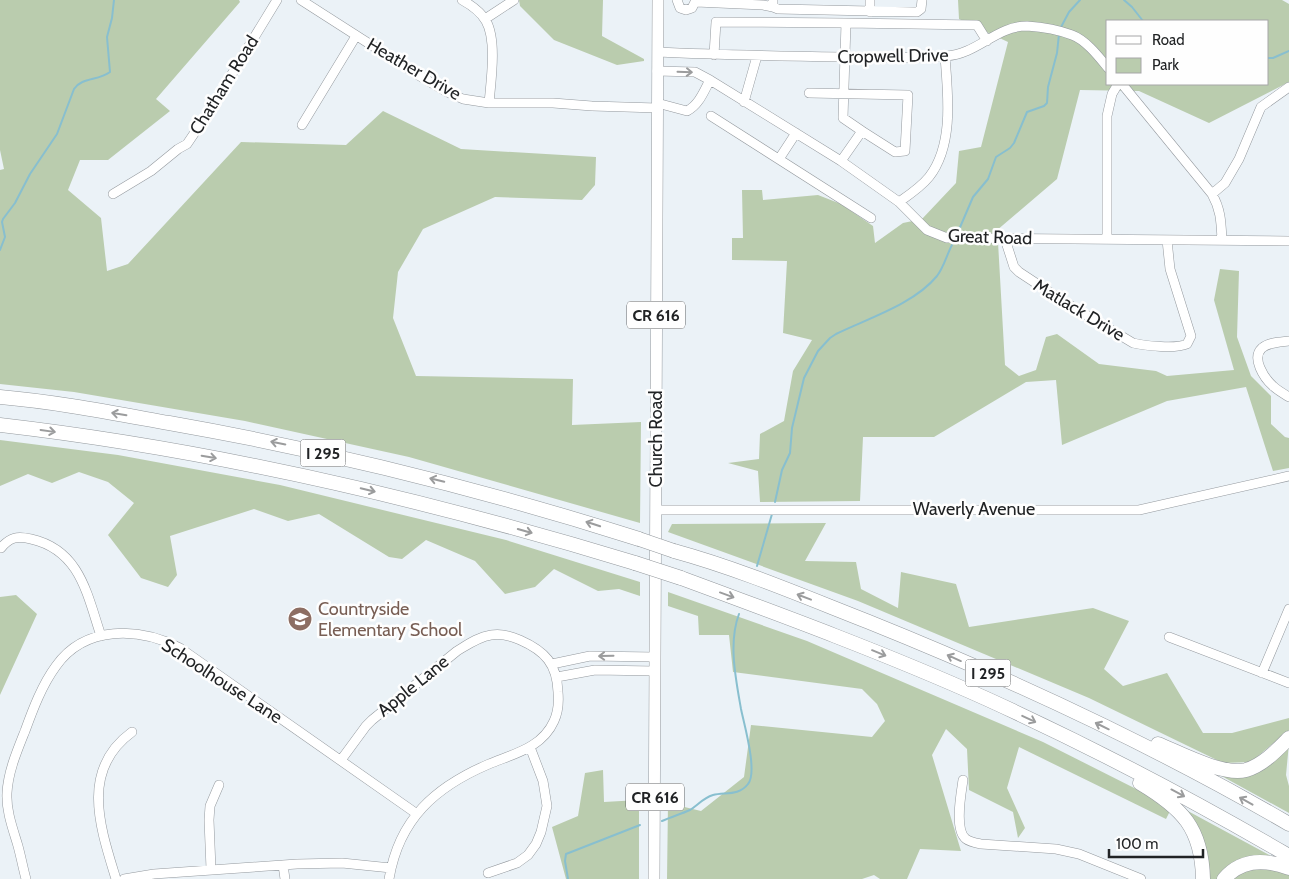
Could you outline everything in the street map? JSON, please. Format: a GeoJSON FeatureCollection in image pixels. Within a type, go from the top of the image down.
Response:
{"type":"FeatureCollection","features":[{"type":"Feature","properties":{"kind":"highway","name":"I 295"},"geometry":{"type":"LineString","coordinates":[[0,397],[132,416],[330,454],[466,488],[640,539],[773,585],[891,631],[1038,695],[1198,774],[1289,824]]}},
{"type":"Feature","properties":{"kind":"highway","name":"I 295"},"geometry":{"type":"LineString","coordinates":[[0,425],[176,452],[349,486],[492,521],[681,578],[894,659],[987,699],[1072,739],[1196,803],[1289,856]]}},
{"type":"Feature","properties":{"kind":"highway"},"geometry":{"type":"LineString","coordinates":[[1137,743],[1152,742],[1207,764],[1239,771],[1255,766],[1289,738]]}},
{"type":"Feature","properties":{"kind":"highway"},"geometry":{"type":"LineString","coordinates":[[1072,739],[1153,790],[1178,810],[1195,834],[1200,847],[1203,879]]}},
{"type":"Feature","properties":{"kind":"highway"},"geometry":{"type":"LineString","coordinates":[[1224,879],[1237,867],[1248,863],[1260,862],[1289,868]]}},
{"type":"Feature","properties":{"kind":"main road","name":"Church Road"},"geometry":{"type":"LineString","coordinates":[[654,879],[658,0]]}},
{"type":"Feature","properties":{"kind":"street","name":"Chatham Road"},"geometry":{"type":"LineString","coordinates":[[113,194],[151,171],[187,144],[277,0]]}},
{"type":"Feature","properties":{"kind":"street","name":"Heather Drive"},"geometry":{"type":"LineString","coordinates":[[301,0],[447,92],[471,102],[657,106]]}},
{"type":"Feature","properties":{"kind":"street"},"geometry":{"type":"LineString","coordinates":[[462,0],[485,19],[490,29],[489,103]]}},
{"type":"Feature","properties":{"kind":"street"},"geometry":{"type":"LineString","coordinates":[[485,19],[514,0]]}},
{"type":"Feature","properties":{"kind":"street"},"geometry":{"type":"LineString","coordinates":[[677,0],[680,8],[686,10],[692,8],[696,1],[763,5],[773,3],[778,9],[786,10],[870,12],[917,12],[921,9],[922,0]]}},
{"type":"Feature","properties":{"kind":"street"},"geometry":{"type":"LineString","coordinates":[[870,0],[870,12]]}},
{"type":"Feature","properties":{"kind":"street"},"geometry":{"type":"LineString","coordinates":[[714,54],[716,22],[977,25],[987,41]]}},
{"type":"Feature","properties":{"kind":"street"},"geometry":{"type":"LineString","coordinates":[[809,93],[844,94],[908,94],[905,151],[895,152],[843,118],[844,94],[846,23]]}},
{"type":"Feature","properties":{"kind":"street","name":"Cropwell Drive"},"geometry":{"type":"LineString","coordinates":[[658,52],[757,56],[944,57],[965,53],[1002,31],[1026,26],[1072,35],[1096,54],[1106,66]]}},
{"type":"Feature","properties":{"kind":"street"},"geometry":{"type":"LineString","coordinates":[[302,125],[356,36]]}},
{"type":"Feature","properties":{"kind":"street"},"geometry":{"type":"LineString","coordinates":[[744,102],[757,56]]}},
{"type":"Feature","properties":{"kind":"street"},"geometry":{"type":"LineString","coordinates":[[899,202],[928,177],[939,162],[943,152],[947,107],[944,57]]}},
{"type":"Feature","properties":{"kind":"street","name":"Great Road"},"geometry":{"type":"LineString","coordinates":[[657,71],[695,72],[710,80],[841,162],[899,202],[927,230],[941,236],[957,239],[1289,241]]}},
{"type":"Feature","properties":{"kind":"street"},"geometry":{"type":"LineString","coordinates":[[657,106],[687,111],[693,108],[710,80]]}},
{"type":"Feature","properties":{"kind":"street"},"geometry":{"type":"LineString","coordinates":[[1107,239],[1107,116],[1112,94],[1117,85]]}},
{"type":"Feature","properties":{"kind":"street"},"geometry":{"type":"LineString","coordinates":[[1123,85],[1212,194],[1222,218],[1222,240]]}},
{"type":"Feature","properties":{"kind":"street"},"geometry":{"type":"LineString","coordinates":[[1212,194],[1225,183],[1239,160],[1261,107],[1289,87]]}},
{"type":"Feature","properties":{"kind":"street"},"geometry":{"type":"LineString","coordinates":[[711,116],[872,218]]}},
{"type":"Feature","properties":{"kind":"street"},"geometry":{"type":"LineString","coordinates":[[841,162],[862,131]]}},
{"type":"Feature","properties":{"kind":"street"},"geometry":{"type":"LineString","coordinates":[[779,159],[796,133]]}},
{"type":"Feature","properties":{"kind":"street","name":"Matlack Drive"},"geometry":{"type":"LineString","coordinates":[[1005,239],[1014,267],[1063,301],[1133,343],[1180,346],[1187,344],[1191,336],[1170,269],[1167,240]]}},
{"type":"Feature","properties":{"kind":"street"},"geometry":{"type":"LineString","coordinates":[[1289,341],[1266,346],[1259,352],[1258,356],[1262,372],[1272,386],[1289,397]]}},
{"type":"Feature","properties":{"kind":"street","name":"Waverly Avenue"},"geometry":{"type":"LineString","coordinates":[[656,510],[1140,510],[1289,476]]}},
{"type":"Feature","properties":{"kind":"street"},"geometry":{"type":"LineString","coordinates":[[0,548],[8,539],[16,537],[28,538],[50,545],[62,554],[72,564],[83,582],[101,636]]}},
{"type":"Feature","properties":{"kind":"street"},"geometry":{"type":"LineString","coordinates":[[1262,673],[1289,609]]}},
{"type":"Feature","properties":{"kind":"street","name":"Schoolhouse Lane"},"geometry":{"type":"LineString","coordinates":[[26,879],[8,804],[11,770],[34,708],[54,668],[70,652],[101,636],[117,632],[141,634],[172,644],[417,814]]}},
{"type":"Feature","properties":{"kind":"street","name":"Apple Lane"},"geometry":{"type":"LineString","coordinates":[[341,760],[366,726],[378,714],[456,651],[470,642],[490,635],[505,635],[531,645],[552,664]]}},
{"type":"Feature","properties":{"kind":"street"},"geometry":{"type":"LineString","coordinates":[[1169,637],[1289,683]]}},
{"type":"Feature","properties":{"kind":"street"},"geometry":{"type":"LineString","coordinates":[[390,879],[402,840],[417,814],[433,796],[455,780],[530,747],[546,733],[555,720],[559,697],[552,664],[590,656],[655,657]]}},
{"type":"Feature","properties":{"kind":"street"},"geometry":{"type":"LineString","coordinates":[[556,678],[596,670],[655,671]]}},
{"type":"Feature","properties":{"kind":"street"},"geometry":{"type":"LineString","coordinates":[[116,879],[98,814],[98,790],[110,754],[118,743],[132,732]]}},
{"type":"Feature","properties":{"kind":"street"},"geometry":{"type":"LineString","coordinates":[[488,873],[517,863],[528,855],[536,844],[541,832],[548,806],[543,781],[530,747]]}},
{"type":"Feature","properties":{"kind":"street"},"geometry":{"type":"LineString","coordinates":[[963,780],[959,822],[964,838],[981,844],[1056,849],[1079,854],[1141,879]]}},
{"type":"Feature","properties":{"kind":"street"},"geometry":{"type":"LineString","coordinates":[[211,869],[210,806],[219,785]]}},
{"type":"Feature","properties":{"kind":"street"},"geometry":{"type":"LineString","coordinates":[[124,879],[145,874],[333,862],[392,868]]}},
{"type":"Feature","properties":{"kind":"street"},"geometry":{"type":"LineString","coordinates":[[283,865],[285,879]]}},
{"type":"Feature","properties":{"kind":"green space"},"geometry":{"type":"Polygon","coordinates":[[[0,0],[239,0],[240,2],[156,99],[170,111],[108,160],[80,160],[68,190],[101,218],[107,271],[128,264],[241,142],[346,145],[383,111],[461,149],[596,157],[595,185],[582,200],[495,197],[423,229],[398,272],[393,318],[416,376],[573,379],[572,425],[641,422],[640,523],[409,457],[245,421],[74,392],[0,384],[0,170],[4,169],[0,150],[0,0]]]}},
{"type":"Feature","properties":{"kind":"green space"},"geometry":{"type":"Polygon","coordinates":[[[519,0],[603,0],[602,36],[644,59],[644,61],[617,65],[554,40],[520,6],[519,0]]]}},
{"type":"Feature","properties":{"kind":"green space"},"geometry":{"type":"Polygon","coordinates":[[[958,0],[1282,0],[1289,4],[1289,82],[1209,123],[1139,91],[1080,90],[1057,179],[996,231],[1005,365],[1019,376],[1036,370],[1046,337],[1057,334],[1099,364],[1156,371],[1167,376],[1234,370],[1214,300],[1220,269],[1239,271],[1237,337],[1251,376],[1271,396],[1271,424],[1285,437],[1289,438],[1289,468],[1273,471],[1246,387],[1167,401],[1062,445],[1056,380],[1026,382],[934,437],[863,437],[860,501],[760,502],[758,471],[728,463],[759,459],[760,434],[784,421],[793,371],[812,340],[783,333],[787,261],[732,260],[732,238],[743,238],[742,190],[762,190],[763,200],[818,195],[841,204],[873,226],[875,243],[903,223],[922,219],[956,183],[959,151],[981,147],[1008,42],[959,19],[958,0]]]}},
{"type":"Feature","properties":{"kind":"green space"},"geometry":{"type":"Polygon","coordinates":[[[0,440],[118,455],[280,485],[506,540],[640,582],[640,596],[619,589],[598,591],[554,569],[535,587],[505,594],[475,561],[426,540],[402,559],[389,557],[319,514],[288,521],[254,509],[170,536],[177,575],[168,587],[141,578],[108,535],[134,503],[108,482],[79,472],[52,483],[28,474],[0,486],[0,440]]]}},
{"type":"Feature","properties":{"kind":"green space"},"geometry":{"type":"Polygon","coordinates":[[[826,523],[805,561],[856,562],[861,589],[898,608],[901,572],[956,584],[969,627],[1093,608],[1129,621],[1104,669],[1123,686],[1167,673],[1203,733],[1232,733],[1289,718],[1289,730],[1251,762],[1223,763],[1089,698],[858,601],[668,532],[672,524],[826,523]]]}},
{"type":"Feature","properties":{"kind":"green space"},"geometry":{"type":"Polygon","coordinates":[[[668,592],[807,641],[1043,742],[1158,800],[1171,809],[1166,819],[1019,747],[1007,788],[1025,828],[1018,838],[1013,812],[969,790],[967,749],[946,729],[932,755],[961,851],[920,849],[907,879],[880,879],[874,875],[862,879],[667,879],[668,803],[701,811],[744,777],[751,725],[872,737],[885,721],[877,704],[862,689],[733,672],[729,635],[699,635],[698,616],[668,606],[668,592]]]}},
{"type":"Feature","properties":{"kind":"green space"},"geometry":{"type":"Polygon","coordinates":[[[16,595],[37,614],[0,695],[0,597],[16,595]]]}},
{"type":"Feature","properties":{"kind":"green space"},"geometry":{"type":"Polygon","coordinates":[[[1289,743],[1286,775],[1289,786],[1289,813],[1207,768],[1225,773],[1289,743]]]}},
{"type":"Feature","properties":{"kind":"green space"},"geometry":{"type":"Polygon","coordinates":[[[603,770],[604,802],[639,800],[639,879],[566,879],[552,827],[578,816],[585,773],[603,770]]]}},
{"type":"Feature","properties":{"kind":"green space"},"geometry":{"type":"Polygon","coordinates":[[[1186,810],[1284,863],[1271,860],[1219,879],[1207,879],[1186,810]]]}},
{"type":"Feature","properties":{"kind":"green space"},"geometry":{"type":"Polygon","coordinates":[[[1271,868],[1289,875],[1289,879],[1229,879],[1241,870],[1271,868]]]}},
{"type":"Feature","properties":{"kind":"waterway"},"geometry":{"type":"LineString","coordinates":[[0,250],[5,237],[3,219],[15,203],[30,174],[57,134],[74,89],[81,83],[110,72],[107,37],[114,0]]}},
{"type":"Feature","properties":{"kind":"waterway"},"geometry":{"type":"LineString","coordinates":[[1060,29],[1069,12],[1080,0]]}},
{"type":"Feature","properties":{"kind":"waterway"},"geometry":{"type":"LineString","coordinates":[[1124,0],[1142,20]]}},
{"type":"Feature","properties":{"kind":"waterway"},"geometry":{"type":"LineString","coordinates":[[958,232],[973,197],[988,179],[996,157],[1014,143],[1027,112],[1044,106],[1047,103],[1048,87],[1057,53],[1059,34]]}},
{"type":"Feature","properties":{"kind":"waterway"},"geometry":{"type":"LineString","coordinates":[[1269,58],[1289,51]]}},
{"type":"Feature","properties":{"kind":"waterway"},"geometry":{"type":"LineString","coordinates":[[775,502],[782,470],[790,453],[792,428],[804,378],[818,351],[836,334],[890,310],[916,295],[937,276],[944,265],[952,245]]}},
{"type":"Feature","properties":{"kind":"waterway"},"geometry":{"type":"LineString","coordinates":[[757,566],[772,514]]}},
{"type":"Feature","properties":{"kind":"waterway"},"geometry":{"type":"LineString","coordinates":[[662,821],[690,810],[709,796],[740,790],[748,784],[751,778],[751,759],[737,686],[733,649],[739,614]]}},
{"type":"Feature","properties":{"kind":"waterway"},"geometry":{"type":"LineString","coordinates":[[568,879],[565,861],[566,854],[640,825]]}},
{"type":"Feature","properties":{"kind":"place","name":"Countryside Elementary School"},"geometry":{"type":"Point","coordinates":[300,619]}}]}
